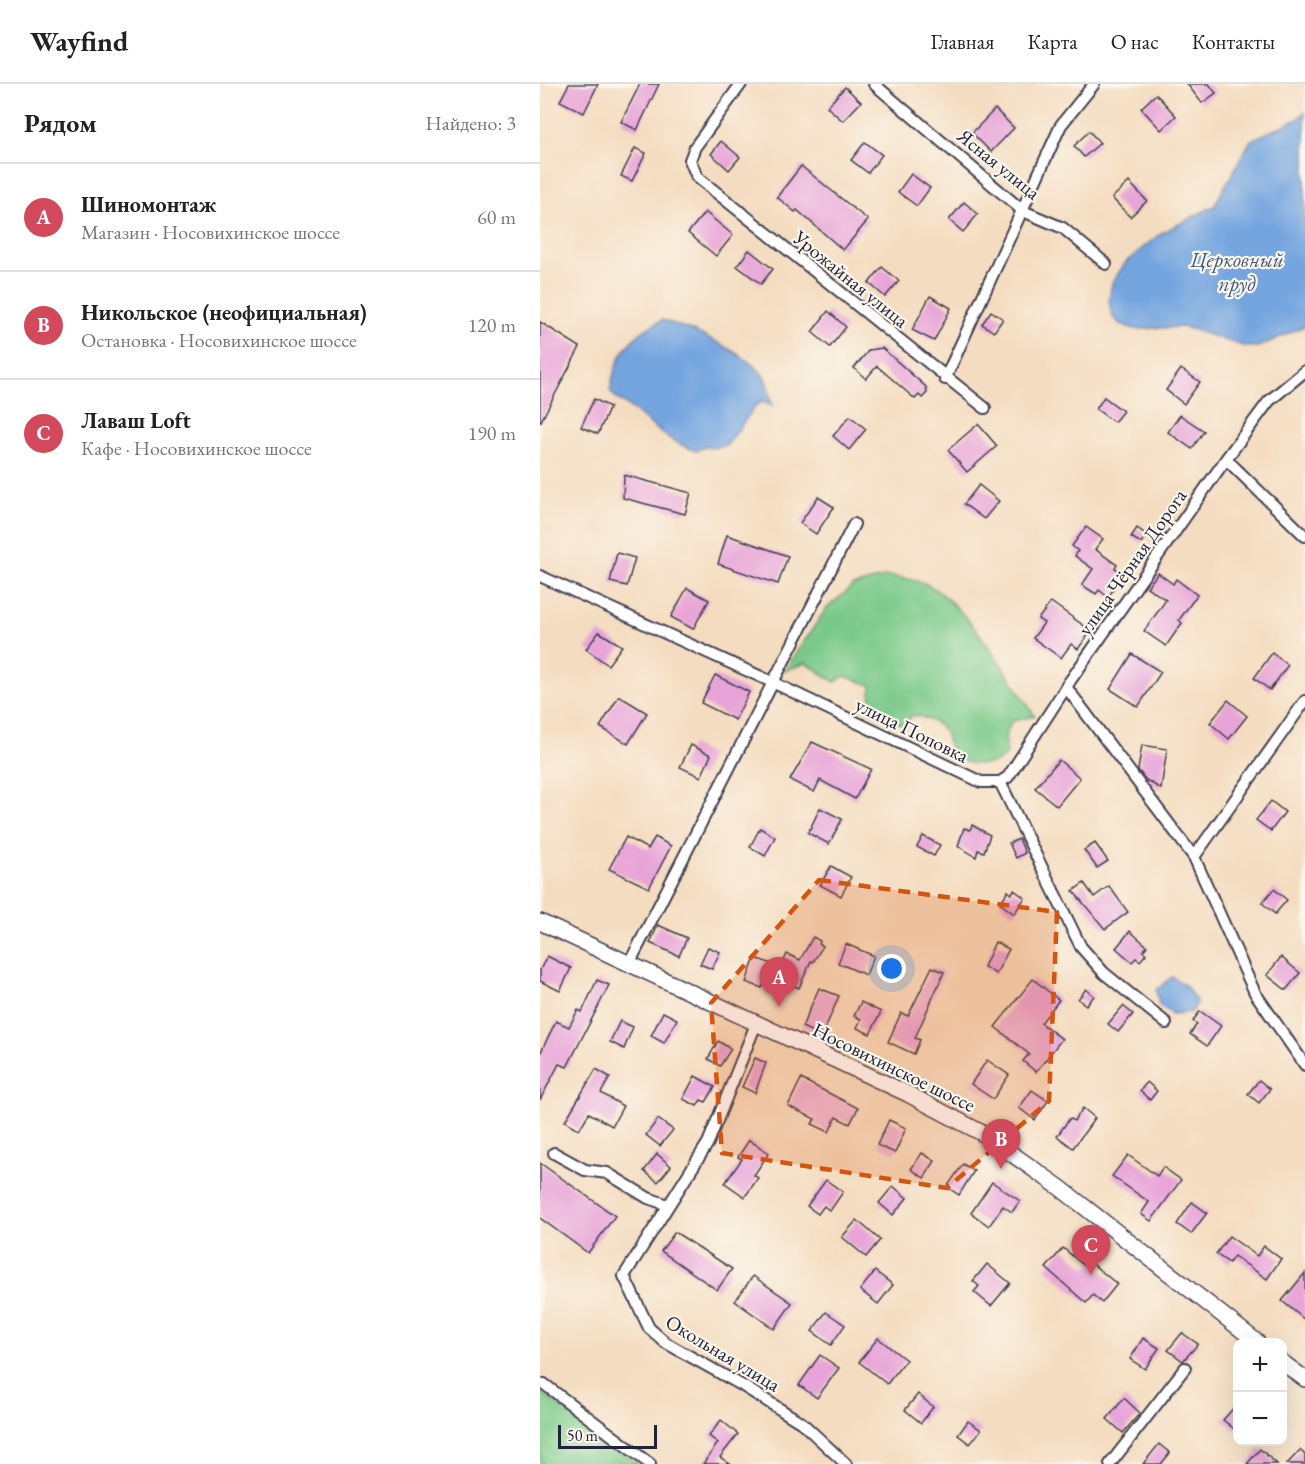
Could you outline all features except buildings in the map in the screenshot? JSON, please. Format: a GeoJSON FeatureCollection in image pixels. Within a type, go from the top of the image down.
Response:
{"type":"FeatureCollection","features":[{"type":"Feature","properties":{"kind":"main road","name":"Носовихинское шоссе"},"geometry":{"type":"LineString","coordinates":[[540,922],[908,1094],[982,1133],[1059,1187],[1252,1338]]}},
{"type":"Feature","properties":{"kind":"main road"},"geometry":{"type":"LineString","coordinates":[[1287,1366],[1305,1379]]}},
{"type":"Feature","properties":{"kind":"street","name":"Урожайная улица"},"geometry":{"type":"LineString","coordinates":[[741,84],[695,147],[690,160],[697,177],[945,379],[985,408]]}},
{"type":"Feature","properties":{"kind":"street","name":"Ясная улица"},"geometry":{"type":"LineString","coordinates":[[874,84],[1023,211],[1063,228],[1106,264]]}},
{"type":"Feature","properties":{"kind":"street"},"geometry":{"type":"LineString","coordinates":[[945,379],[1061,125],[1094,84]]}},
{"type":"Feature","properties":{"kind":"street","name":"улица Чёрная Дорога"},"geometry":{"type":"LineString","coordinates":[[1000,782],[1008,777],[1066,687],[1269,401],[1305,371]]}},
{"type":"Feature","properties":{"kind":"street"},"geometry":{"type":"LineString","coordinates":[[1226,459],[1305,536]]}},
{"type":"Feature","properties":{"kind":"street"},"geometry":{"type":"LineString","coordinates":[[629,964],[854,524]]}},
{"type":"Feature","properties":{"kind":"street","name":"улица Поповка"},"geometry":{"type":"LineString","coordinates":[[540,576],[772,682],[981,782],[1000,782]]}},
{"type":"Feature","properties":{"kind":"street"},"geometry":{"type":"LineString","coordinates":[[1066,687],[1194,857],[1254,993],[1305,1065]]}},
{"type":"Feature","properties":{"kind":"street"},"geometry":{"type":"LineString","coordinates":[[1194,857],[1305,701]]}},
{"type":"Feature","properties":{"kind":"street"},"geometry":{"type":"LineString","coordinates":[[1000,782],[1080,947],[1104,973],[1166,1023]]}},
{"type":"Feature","properties":{"kind":"street"},"geometry":{"type":"LineString","coordinates":[[554,1153],[585,1170],[607,1173],[648,1198],[668,1205],[708,1143],[756,1024]]}},
{"type":"Feature","properties":{"kind":"street","name":"Окольная улица"},"geometry":{"type":"LineString","coordinates":[[668,1205],[624,1276],[649,1328],[666,1343],[802,1423],[846,1464]]}},
{"type":"Feature","properties":{"kind":"street"},"geometry":{"type":"LineString","coordinates":[[1110,1464],[1185,1368]]}},
{"type":"Feature","properties":{"kind":"street"},"geometry":{"type":"LineString","coordinates":[[544,1384],[650,1464]]}},
{"type":"Feature","properties":{"kind":"highlighted area"},"geometry":{"type":"Polygon","coordinates":[[[819,880],[1057,912],[1049,1101],[947,1188],[722,1153],[711,1003],[819,880]]]}},
{"type":"Feature","properties":{"kind":"green space"},"geometry":{"type":"Polygon","coordinates":[[[888,576],[924,583],[956,607],[986,642],[1035,716],[1012,721],[1005,736],[1007,754],[1002,759],[988,764],[973,764],[959,758],[951,751],[944,731],[934,722],[912,715],[905,726],[870,710],[871,685],[844,676],[835,682],[806,663],[784,671],[826,609],[853,586],[888,576]]]}},
{"type":"Feature","properties":{"kind":"green space"},"geometry":{"type":"Polygon","coordinates":[[[540,1391],[638,1464],[540,1464],[540,1391]]]}},
{"type":"Feature","properties":{"kind":"water","name":"Церковный пруд"},"geometry":{"type":"Polygon","coordinates":[[[1305,112],[1305,326],[1258,347],[1243,346],[1185,327],[1134,329],[1119,323],[1112,316],[1109,301],[1112,283],[1126,262],[1160,234],[1214,206],[1251,140],[1296,120],[1305,112]]]}},
{"type":"Feature","properties":{"kind":"water"},"geometry":{"type":"Polygon","coordinates":[[[662,320],[701,335],[730,350],[754,366],[765,378],[772,406],[763,402],[756,405],[727,445],[712,448],[704,446],[697,451],[687,448],[655,428],[610,391],[616,367],[626,348],[641,333],[662,320]]]}},
{"type":"Feature","properties":{"kind":"water"},"geometry":{"type":"Polygon","coordinates":[[[1172,977],[1186,986],[1197,1003],[1192,1012],[1172,1014],[1159,1005],[1156,990],[1172,977]]]}},
{"type":"Feature","properties":{"kind":"place","name":"Шиномонтаж"},"geometry":{"type":"Point","coordinates":[779,1007]}},
{"type":"Feature","properties":{"kind":"place","name":"Никольское (неофициальная)"},"geometry":{"type":"Point","coordinates":[1001,1169]}},
{"type":"Feature","properties":{"kind":"place","name":"Лаваш Loft"},"geometry":{"type":"Point","coordinates":[1091,1275]}}]}
